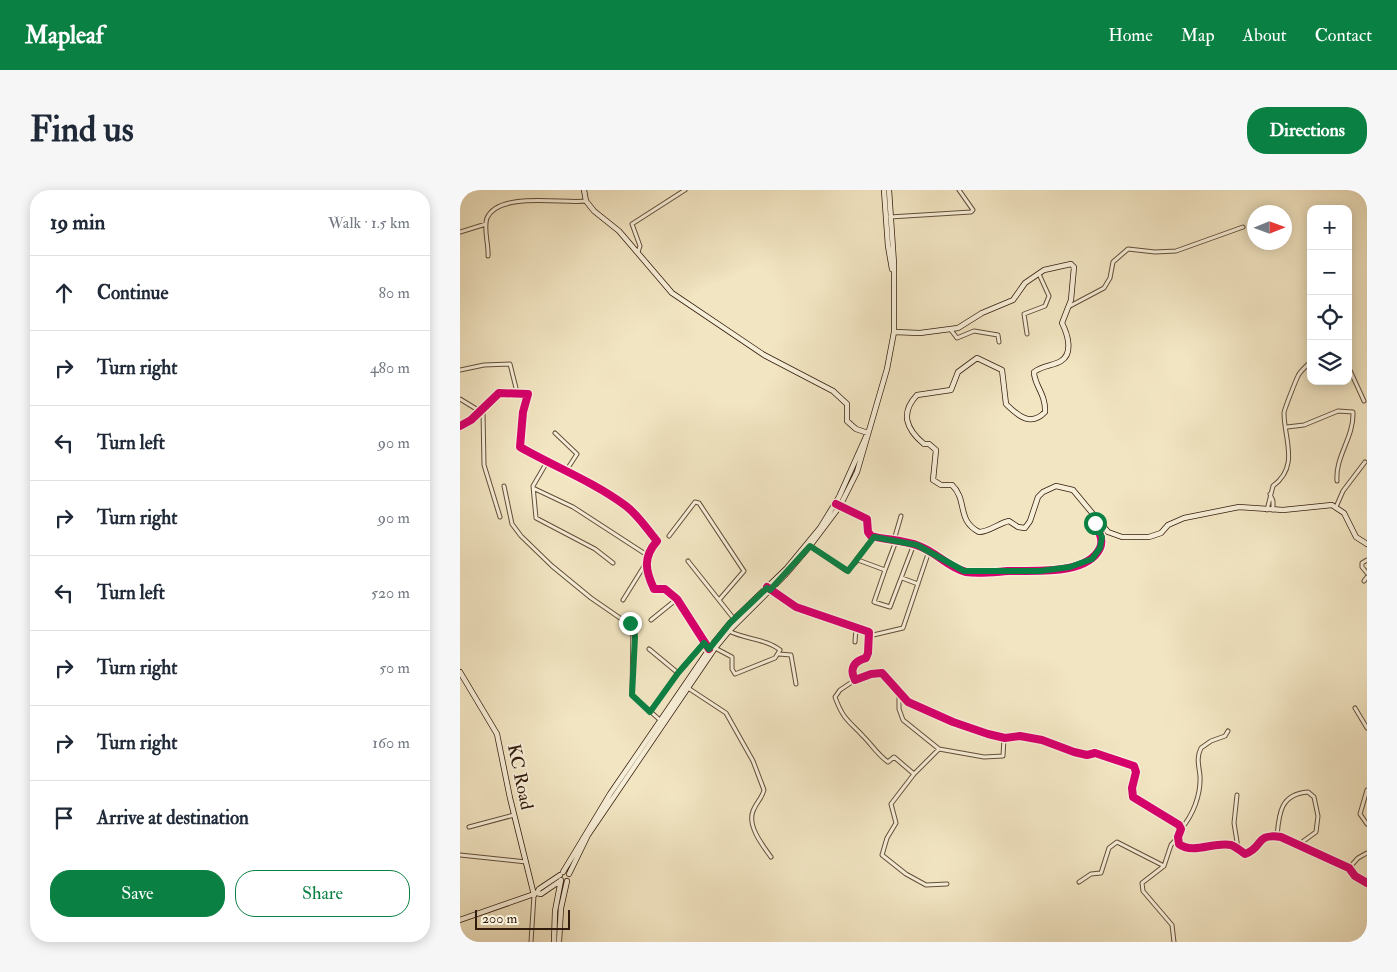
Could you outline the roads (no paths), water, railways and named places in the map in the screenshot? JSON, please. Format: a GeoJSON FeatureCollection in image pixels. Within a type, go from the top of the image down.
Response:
{"type":"FeatureCollection","features":[{"type":"Feature","properties":{"kind":"main road"},"geometry":{"type":"LineString","coordinates":[[584,190],[586,201],[619,231],[672,293],[764,355],[833,391],[847,404],[847,421],[856,429],[868,432]]}},
{"type":"Feature","properties":{"kind":"main road"},"geometry":{"type":"LineString","coordinates":[[884,190],[888,246],[892,270]]}},
{"type":"Feature","properties":{"kind":"main road"},"geometry":{"type":"LineString","coordinates":[[554,942],[558,893],[563,877],[590,825],[705,660],[729,631],[810,546],[838,505],[857,472],[890,360],[894,332],[889,190]]}},
{"type":"Feature","properties":{"kind":"main road"},"geometry":{"type":"LineString","coordinates":[[894,332],[920,333],[951,330],[1013,300],[1021,287],[1039,274],[1066,264],[1072,264],[1075,272],[1070,306],[1062,323],[1068,341],[1067,354],[1061,361],[1046,365],[1034,372],[1034,378],[1043,394],[1045,403],[1045,412],[1037,419],[1025,419],[1006,404],[1002,370],[977,358],[958,372],[949,391],[917,395],[909,404],[907,422],[918,439],[936,450],[933,480],[941,485],[952,485],[957,490],[965,520],[979,532],[986,532],[995,526],[1009,522],[1024,528],[1030,521],[1038,497],[1043,492],[1056,486],[1073,490],[1108,532],[1122,537],[1149,537],[1161,533],[1174,521],[1198,514],[1239,507],[1270,510],[1326,505],[1336,507],[1344,513],[1356,537],[1367,544]]}},
{"type":"Feature","properties":{"kind":"main road"},"geometry":{"type":"LineString","coordinates":[[536,894],[539,889],[569,874],[588,835],[661,721],[688,688],[705,660],[709,649],[734,619],[769,589],[838,505]]}},
{"type":"Feature","properties":{"kind":"main road"},"geometry":{"type":"LineString","coordinates":[[769,589],[796,607],[869,632],[866,658],[858,660],[852,668],[855,680],[871,674],[882,673],[908,702],[953,722],[1004,738],[1020,736],[1042,740],[1074,752],[1087,755],[1095,753],[1134,766],[1136,772],[1132,788],[1133,797],[1175,821],[1181,829],[1178,837],[1179,844],[1189,848],[1230,845],[1238,848],[1245,854],[1251,852],[1260,840],[1270,835],[1277,836],[1349,868],[1355,876],[1367,883]]}},
{"type":"Feature","properties":{"kind":"main road","name":"KC Road"},"geometry":{"type":"LineString","coordinates":[[460,672],[497,734],[514,815],[536,894]]}},
{"type":"Feature","properties":{"kind":"main road"},"geometry":{"type":"LineString","coordinates":[[460,920],[505,903],[541,894],[563,877]]}},
{"type":"Feature","properties":{"kind":"main road"},"geometry":{"type":"LineString","coordinates":[[558,942],[563,877]]}},
{"type":"Feature","properties":{"kind":"main road"},"geometry":{"type":"LineString","coordinates":[[549,888],[558,893]]}},
{"type":"Feature","properties":{"kind":"street"},"geometry":{"type":"LineString","coordinates":[[638,252],[640,246],[632,224],[684,190]]}},
{"type":"Feature","properties":{"kind":"street"},"geometry":{"type":"LineString","coordinates":[[890,217],[971,212],[973,210],[971,205],[959,190]]}},
{"type":"Feature","properties":{"kind":"street"},"geometry":{"type":"LineString","coordinates":[[488,256],[486,224],[491,212],[511,203],[560,200],[586,201]]}},
{"type":"Feature","properties":{"kind":"street"},"geometry":{"type":"LineString","coordinates":[[460,232],[486,224]]}},
{"type":"Feature","properties":{"kind":"street"},"geometry":{"type":"LineString","coordinates":[[1070,306],[1104,288],[1110,278],[1113,262],[1128,249],[1156,252],[1176,251],[1242,227]]}},
{"type":"Feature","properties":{"kind":"street"},"geometry":{"type":"LineString","coordinates":[[1027,334],[1024,314],[1045,306],[1049,296],[1039,274]]}},
{"type":"Feature","properties":{"kind":"street"},"geometry":{"type":"LineString","coordinates":[[951,330],[957,338],[974,331],[998,335],[999,342]]}},
{"type":"Feature","properties":{"kind":"street"},"geometry":{"type":"LineString","coordinates":[[460,370],[484,365],[510,364],[517,392]]}},
{"type":"Feature","properties":{"kind":"street"},"geometry":{"type":"LineString","coordinates":[[1270,510],[1270,494],[1273,486],[1283,478],[1287,468],[1287,427],[1284,412],[1298,375],[1307,365]]}},
{"type":"Feature","properties":{"kind":"street"},"geometry":{"type":"LineString","coordinates":[[1352,375],[1364,401]]}},
{"type":"Feature","properties":{"kind":"street"},"geometry":{"type":"LineString","coordinates":[[460,426],[481,411],[499,393],[526,393],[528,396],[523,412],[520,447],[626,506],[657,541],[623,600]]}},
{"type":"Feature","properties":{"kind":"street"},"geometry":{"type":"LineString","coordinates":[[461,400],[483,413],[484,465],[500,516]]}},
{"type":"Feature","properties":{"kind":"street"},"geometry":{"type":"LineString","coordinates":[[1287,427],[1304,425],[1338,411],[1353,412],[1350,434],[1336,469],[1337,481]]}},
{"type":"Feature","properties":{"kind":"street"},"geometry":{"type":"LineString","coordinates":[[555,432],[576,454],[566,471]]}},
{"type":"Feature","properties":{"kind":"street"},"geometry":{"type":"LineString","coordinates":[[547,462],[535,481],[536,518],[595,549],[613,563]]}},
{"type":"Feature","properties":{"kind":"street"},"geometry":{"type":"LineString","coordinates":[[1336,507],[1343,490],[1365,462]]}},
{"type":"Feature","properties":{"kind":"street"},"geometry":{"type":"LineString","coordinates":[[504,486],[512,524],[521,536],[552,566],[591,598],[633,627],[635,637],[632,695],[661,721]]}},
{"type":"Feature","properties":{"kind":"street"},"geometry":{"type":"LineString","coordinates":[[534,488],[573,507],[648,555]]}},
{"type":"Feature","properties":{"kind":"street"},"geometry":{"type":"LineString","coordinates":[[669,536],[695,502],[698,503],[744,571],[718,600]]}},
{"type":"Feature","properties":{"kind":"street"},"geometry":{"type":"LineString","coordinates":[[838,505],[867,519],[868,532],[874,537],[914,544],[929,550],[964,571],[1040,571],[1070,567],[1092,559],[1100,548],[1102,537],[1095,523],[1097,517]]}},
{"type":"Feature","properties":{"kind":"street"},"geometry":{"type":"LineString","coordinates":[[900,516],[895,540],[874,602],[890,607],[914,544]]}},
{"type":"Feature","properties":{"kind":"street"},"geometry":{"type":"LineString","coordinates":[[810,546],[848,571],[874,537]]}},
{"type":"Feature","properties":{"kind":"street"},"geometry":{"type":"LineString","coordinates":[[869,636],[903,628],[929,550]]}},
{"type":"Feature","properties":{"kind":"street"},"geometry":{"type":"LineString","coordinates":[[1367,560],[1362,563],[1362,567],[1367,573]]}},
{"type":"Feature","properties":{"kind":"street"},"geometry":{"type":"LineString","coordinates":[[688,561],[734,619]]}},
{"type":"Feature","properties":{"kind":"street"},"geometry":{"type":"LineString","coordinates":[[856,561],[862,561],[885,570]]}},
{"type":"Feature","properties":{"kind":"street"},"geometry":{"type":"LineString","coordinates":[[646,562],[654,589],[665,589],[678,599],[709,649]]}},
{"type":"Feature","properties":{"kind":"street"},"geometry":{"type":"LineString","coordinates":[[902,578],[918,584]]}},
{"type":"Feature","properties":{"kind":"street"},"geometry":{"type":"LineString","coordinates":[[651,620],[678,599]]}},
{"type":"Feature","properties":{"kind":"street"},"geometry":{"type":"LineString","coordinates":[[855,642],[856,626]]}},
{"type":"Feature","properties":{"kind":"street"},"geometry":{"type":"LineString","coordinates":[[715,648],[732,657],[732,669],[735,674],[776,658],[779,654],[780,650],[775,646],[740,637],[729,631]]}},
{"type":"Feature","properties":{"kind":"street"},"geometry":{"type":"LineString","coordinates":[[650,712],[678,673],[704,643]]}},
{"type":"Feature","properties":{"kind":"street"},"geometry":{"type":"LineString","coordinates":[[649,649],[678,673]]}},
{"type":"Feature","properties":{"kind":"street"},"geometry":{"type":"LineString","coordinates":[[779,654],[791,655],[796,684]]}},
{"type":"Feature","properties":{"kind":"street"},"geometry":{"type":"LineString","coordinates":[[855,680],[840,690],[835,697],[846,720],[863,735],[877,754],[888,762],[894,757],[914,774]]}},
{"type":"Feature","properties":{"kind":"street"},"geometry":{"type":"LineString","coordinates":[[688,688],[726,713],[753,761],[764,790],[752,812],[752,819],[757,835],[771,858]]}},
{"type":"Feature","properties":{"kind":"street"},"geometry":{"type":"LineString","coordinates":[[899,692],[899,709],[903,720],[939,749],[984,757],[1003,756],[1004,738]]}},
{"type":"Feature","properties":{"kind":"street"},"geometry":{"type":"LineString","coordinates":[[1355,708],[1367,728]]}},
{"type":"Feature","properties":{"kind":"street"},"geometry":{"type":"LineString","coordinates":[[1181,829],[1193,813],[1200,784],[1198,766],[1201,748],[1211,741],[1226,736],[1228,731]]}},
{"type":"Feature","properties":{"kind":"street"},"geometry":{"type":"LineString","coordinates":[[939,749],[914,774],[891,804],[896,817],[896,823],[887,838],[882,855],[906,874],[926,885],[947,884]]}},
{"type":"Feature","properties":{"kind":"street"},"geometry":{"type":"LineString","coordinates":[[1367,790],[1360,814],[1367,824]]}},
{"type":"Feature","properties":{"kind":"street"},"geometry":{"type":"LineString","coordinates":[[1277,836],[1279,810],[1292,795],[1308,792],[1314,797],[1316,832],[1297,846]]}},
{"type":"Feature","properties":{"kind":"street"},"geometry":{"type":"LineString","coordinates":[[1237,794],[1234,823],[1238,848]]}},
{"type":"Feature","properties":{"kind":"street"},"geometry":{"type":"LineString","coordinates":[[470,827],[514,815]]}},
{"type":"Feature","properties":{"kind":"street"},"geometry":{"type":"LineString","coordinates":[[1174,942],[1172,925],[1143,890],[1142,883],[1164,866],[1171,845],[1178,837]]}},
{"type":"Feature","properties":{"kind":"street"},"geometry":{"type":"LineString","coordinates":[[1079,882],[1091,874],[1101,873],[1109,848],[1117,842],[1164,866]]}},
{"type":"Feature","properties":{"kind":"street"},"geometry":{"type":"LineString","coordinates":[[1349,868],[1358,858],[1367,854]]}},
{"type":"Feature","properties":{"kind":"street"},"geometry":{"type":"LineString","coordinates":[[460,855],[526,862]]}},
{"type":"Feature","properties":{"kind":"street"},"geometry":{"type":"LineString","coordinates":[[531,942],[536,894]]}}]}
